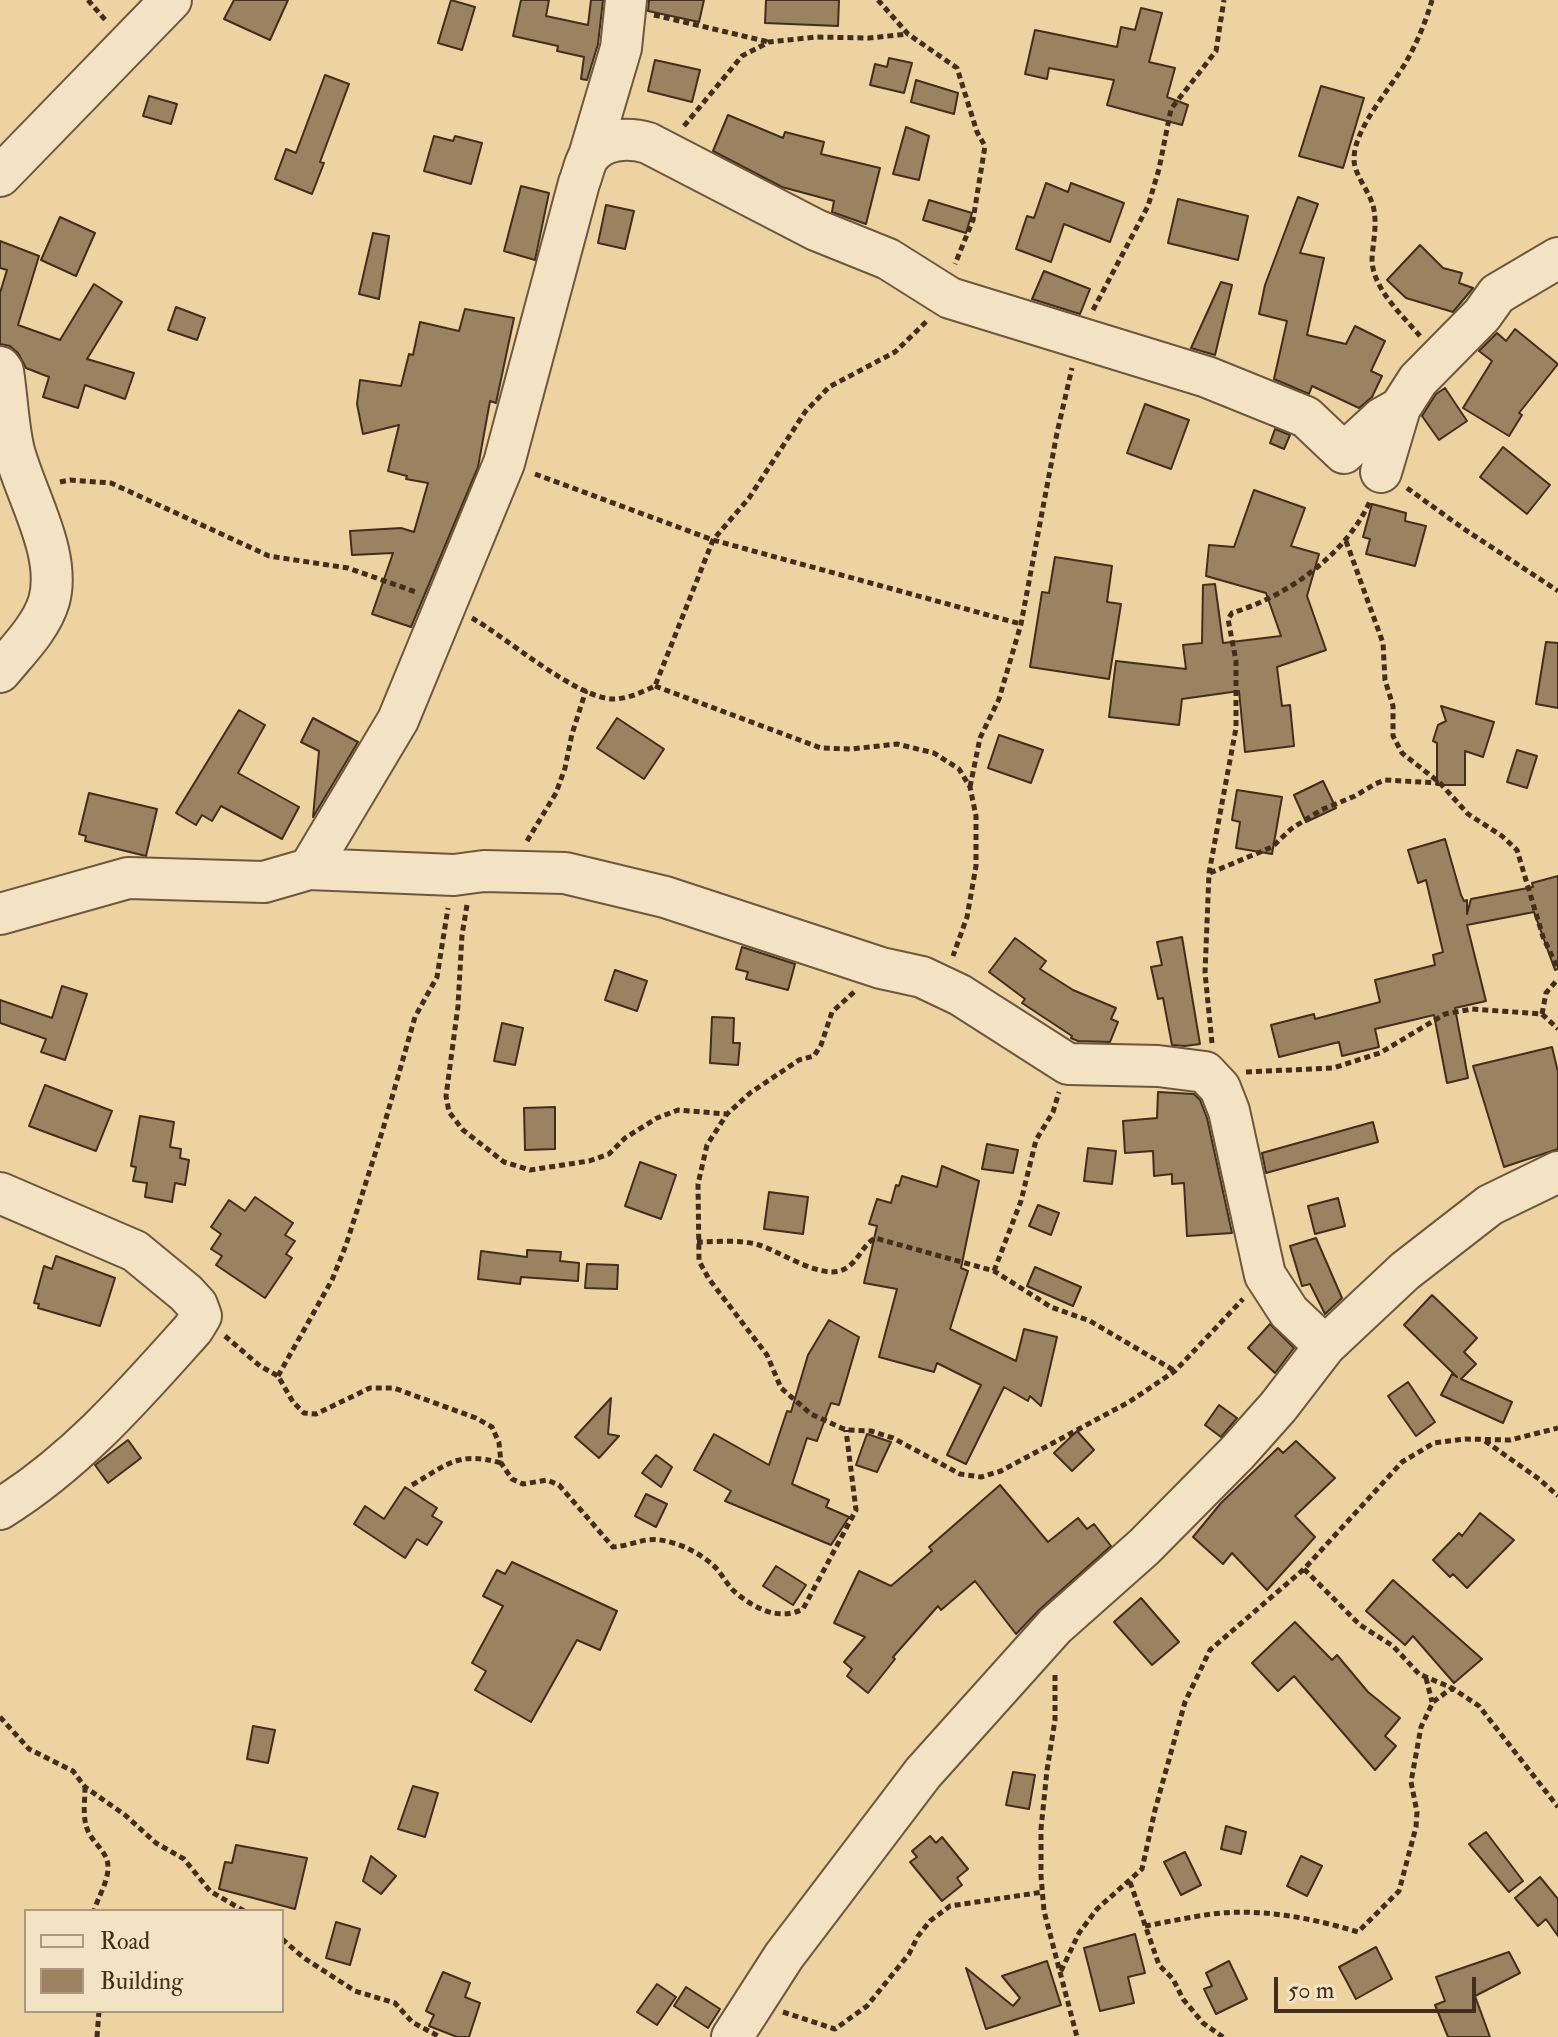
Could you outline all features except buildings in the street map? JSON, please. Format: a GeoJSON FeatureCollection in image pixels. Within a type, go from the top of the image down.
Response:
{"type":"FeatureCollection","features":[{"type":"Feature","properties":{"kind":"street"},"geometry":{"type":"LineString","coordinates":[[0,176],[171,0]]}},
{"type":"Feature","properties":{"kind":"street"},"geometry":{"type":"LineString","coordinates":[[309,869],[398,720],[504,463],[579,183],[621,48],[626,4]]}},
{"type":"Feature","properties":{"kind":"street"},"geometry":{"type":"LineString","coordinates":[[589,156],[613,140],[631,138],[648,143],[816,230],[888,259],[950,298],[1207,377],[1306,417],[1344,453],[1382,418],[1400,408]]}},
{"type":"Feature","properties":{"kind":"street"},"geometry":{"type":"LineString","coordinates":[[1386,474],[1400,408],[1418,380],[1482,315],[1497,294],[1558,258]]}},
{"type":"Feature","properties":{"kind":"street"},"geometry":{"type":"LineString","coordinates":[[0,367],[14,449],[43,529],[51,568],[49,600],[33,631],[0,672]]}},
{"type":"Feature","properties":{"kind":"street"},"geometry":{"type":"LineString","coordinates":[[0,914],[128,878],[264,882],[309,869],[565,873],[665,897],[881,968],[922,977],[1068,1064],[1158,1066],[1212,1072],[1229,1111],[1265,1275],[1289,1312],[1325,1346]]}},
{"type":"Feature","properties":{"kind":"street"},"geometry":{"type":"LineString","coordinates":[[732,2037],[784,1956],[923,1773],[1055,1626],[1144,1547],[1227,1463],[1278,1407],[1325,1346],[1405,1271],[1490,1205],[1558,1172]]}},
{"type":"Feature","properties":{"kind":"street"},"geometry":{"type":"LineString","coordinates":[[0,1193],[135,1251],[186,1293],[197,1305],[201,1316],[117,1414],[44,1480],[0,1509]]}},
{"type":"Feature","properties":{"kind":"path"},"geometry":{"type":"LineString","coordinates":[[970,787],[980,738],[999,699],[1021,624],[1057,433],[1080,336],[1148,206],[1171,109],[1216,51],[1224,0]]}},
{"type":"Feature","properties":{"kind":"path"},"geometry":{"type":"LineString","coordinates":[[1432,0],[1428,17],[1408,60],[1359,136],[1354,158],[1374,209],[1372,261],[1381,287],[1439,359]]}},
{"type":"Feature","properties":{"kind":"path"},"geometry":{"type":"LineString","coordinates":[[626,4],[769,42],[908,34]]}},
{"type":"Feature","properties":{"kind":"path"},"geometry":{"type":"LineString","coordinates":[[648,143],[678,132],[742,56],[769,42]]}},
{"type":"Feature","properties":{"kind":"path"},"geometry":{"type":"LineString","coordinates":[[504,463],[713,540],[1021,624]]}},
{"type":"Feature","properties":{"kind":"path"},"geometry":{"type":"LineString","coordinates":[[1558,591],[1386,474],[1346,541],[1305,576],[1254,606],[1232,613],[1228,619],[1236,661],[1236,728],[1209,873],[1205,973],[1213,1050],[1212,1072],[1273,1073],[1333,1068],[1380,1053],[1445,1014],[1482,1009],[1542,1014],[1558,1029]]}},
{"type":"Feature","properties":{"kind":"path"},"geometry":{"type":"LineString","coordinates":[[26,488],[70,480],[111,483],[269,556],[348,568],[446,604],[596,696],[615,699],[637,695],[655,686],[713,540]]}},
{"type":"Feature","properties":{"kind":"path"},"geometry":{"type":"LineString","coordinates":[[1346,541],[1383,643],[1385,680],[1393,706],[1393,736],[1402,753],[1440,783],[1468,814],[1502,836],[1517,850],[1543,937],[1558,969]]}},
{"type":"Feature","properties":{"kind":"path"},"geometry":{"type":"LineString","coordinates":[[655,686],[821,748],[851,749],[897,744],[934,753],[959,769],[970,787],[976,816],[976,866],[967,917],[942,987]]}},
{"type":"Feature","properties":{"kind":"path"},"geometry":{"type":"LineString","coordinates":[[278,1376],[332,1280],[346,1245],[412,1026],[437,977],[478,873],[556,793],[586,690]]}},
{"type":"Feature","properties":{"kind":"path"},"geometry":{"type":"LineString","coordinates":[[1209,873],[1272,847],[1291,829],[1321,810],[1385,780],[1440,783]]}},
{"type":"Feature","properties":{"kind":"path"},"geometry":{"type":"LineString","coordinates":[[478,873],[462,935],[462,974],[446,1096],[449,1112],[463,1130],[504,1162],[530,1170],[589,1161],[609,1154],[625,1138],[657,1118],[678,1110],[727,1114]]}},
{"type":"Feature","properties":{"kind":"path"},"geometry":{"type":"LineString","coordinates":[[881,968],[832,1012],[814,1056],[794,1062],[750,1093],[727,1114],[707,1145],[698,1184],[699,1261],[709,1279],[767,1355],[781,1388],[811,1414],[846,1430],[882,1434],[960,1474],[981,1477],[1001,1471],[1129,1402],[1175,1371],[1265,1275]]}},
{"type":"Feature","properties":{"kind":"path"},"geometry":{"type":"LineString","coordinates":[[1542,1014],[1546,993],[1558,979]]}},
{"type":"Feature","properties":{"kind":"path"},"geometry":{"type":"LineString","coordinates":[[994,1271],[1021,1201],[1036,1140],[1053,1112],[1068,1064]]}},
{"type":"Feature","properties":{"kind":"path"},"geometry":{"type":"LineString","coordinates":[[697,1242],[758,1244],[807,1265],[837,1272],[850,1266],[868,1242],[875,1238],[994,1271],[1051,1307],[1090,1321],[1175,1371]]}},
{"type":"Feature","properties":{"kind":"path"},"geometry":{"type":"LineString","coordinates":[[201,1316],[260,1366],[278,1376],[293,1402],[304,1413],[316,1414],[370,1388],[386,1387],[476,1418],[492,1427],[499,1443],[501,1463],[512,1479],[523,1484],[547,1480],[559,1485],[613,1547],[628,1546],[640,1539],[672,1543],[695,1553],[715,1567],[734,1592],[762,1611],[789,1616],[803,1609],[856,1510],[846,1430]]}},
{"type":"Feature","properties":{"kind":"path"},"geometry":{"type":"LineString","coordinates":[[1061,1971],[1079,1933],[1097,1909],[1142,1869],[1185,1702],[1210,1650],[1304,1569],[1402,1462],[1434,1443],[1510,1440],[1558,1428]]}},
{"type":"Feature","properties":{"kind":"path"},"geometry":{"type":"LineString","coordinates":[[1483,1440],[1558,1496]]}},
{"type":"Feature","properties":{"kind":"path"},"geometry":{"type":"LineString","coordinates":[[412,1485],[460,1458],[478,1457],[501,1463]]}},
{"type":"Feature","properties":{"kind":"path"},"geometry":{"type":"LineString","coordinates":[[1304,1569],[1360,1625],[1393,1646],[1419,1674],[1452,1688],[1479,1706],[1558,1807]]}},
{"type":"Feature","properties":{"kind":"path"},"geometry":{"type":"LineString","coordinates":[[1055,1626],[1055,1720],[1041,1829],[1044,1911],[1077,2037]]}},
{"type":"Feature","properties":{"kind":"path"},"geometry":{"type":"LineString","coordinates":[[1426,1678],[1432,1703]]}},
{"type":"Feature","properties":{"kind":"path"},"geometry":{"type":"LineString","coordinates":[[1145,1926],[1214,1914],[1256,1912],[1303,1918],[1358,1932],[1399,1891],[1416,1827],[1417,1812],[1411,1782],[1416,1747],[1425,1715],[1432,1703],[1452,1688]]}},
{"type":"Feature","properties":{"kind":"path"},"geometry":{"type":"LineString","coordinates":[[0,1717],[29,1749],[73,1771],[85,1787],[125,1815],[156,1843],[184,1859],[210,1891],[241,1909]]}},
{"type":"Feature","properties":{"kind":"path"},"geometry":{"type":"LineString","coordinates":[[85,1787],[89,1834],[104,1853],[108,1866],[106,1881],[95,1909]]}},
{"type":"Feature","properties":{"kind":"path"},"geometry":{"type":"LineString","coordinates":[[1130,1882],[1159,1965],[1173,1979],[1183,1999],[1203,2023],[1223,2037]]}},
{"type":"Feature","properties":{"kind":"path"},"geometry":{"type":"LineString","coordinates":[[780,2011],[835,2029],[867,2006],[909,1954],[924,1929],[950,1906],[1043,1892]]}},
{"type":"Feature","properties":{"kind":"path"},"geometry":{"type":"LineString","coordinates":[[284,1941],[304,1958],[355,1991],[395,2003],[412,2022],[440,2037]]}},
{"type":"Feature","properties":{"kind":"path"},"geometry":{"type":"LineString","coordinates":[[97,2037],[99,2013]]}}]}
